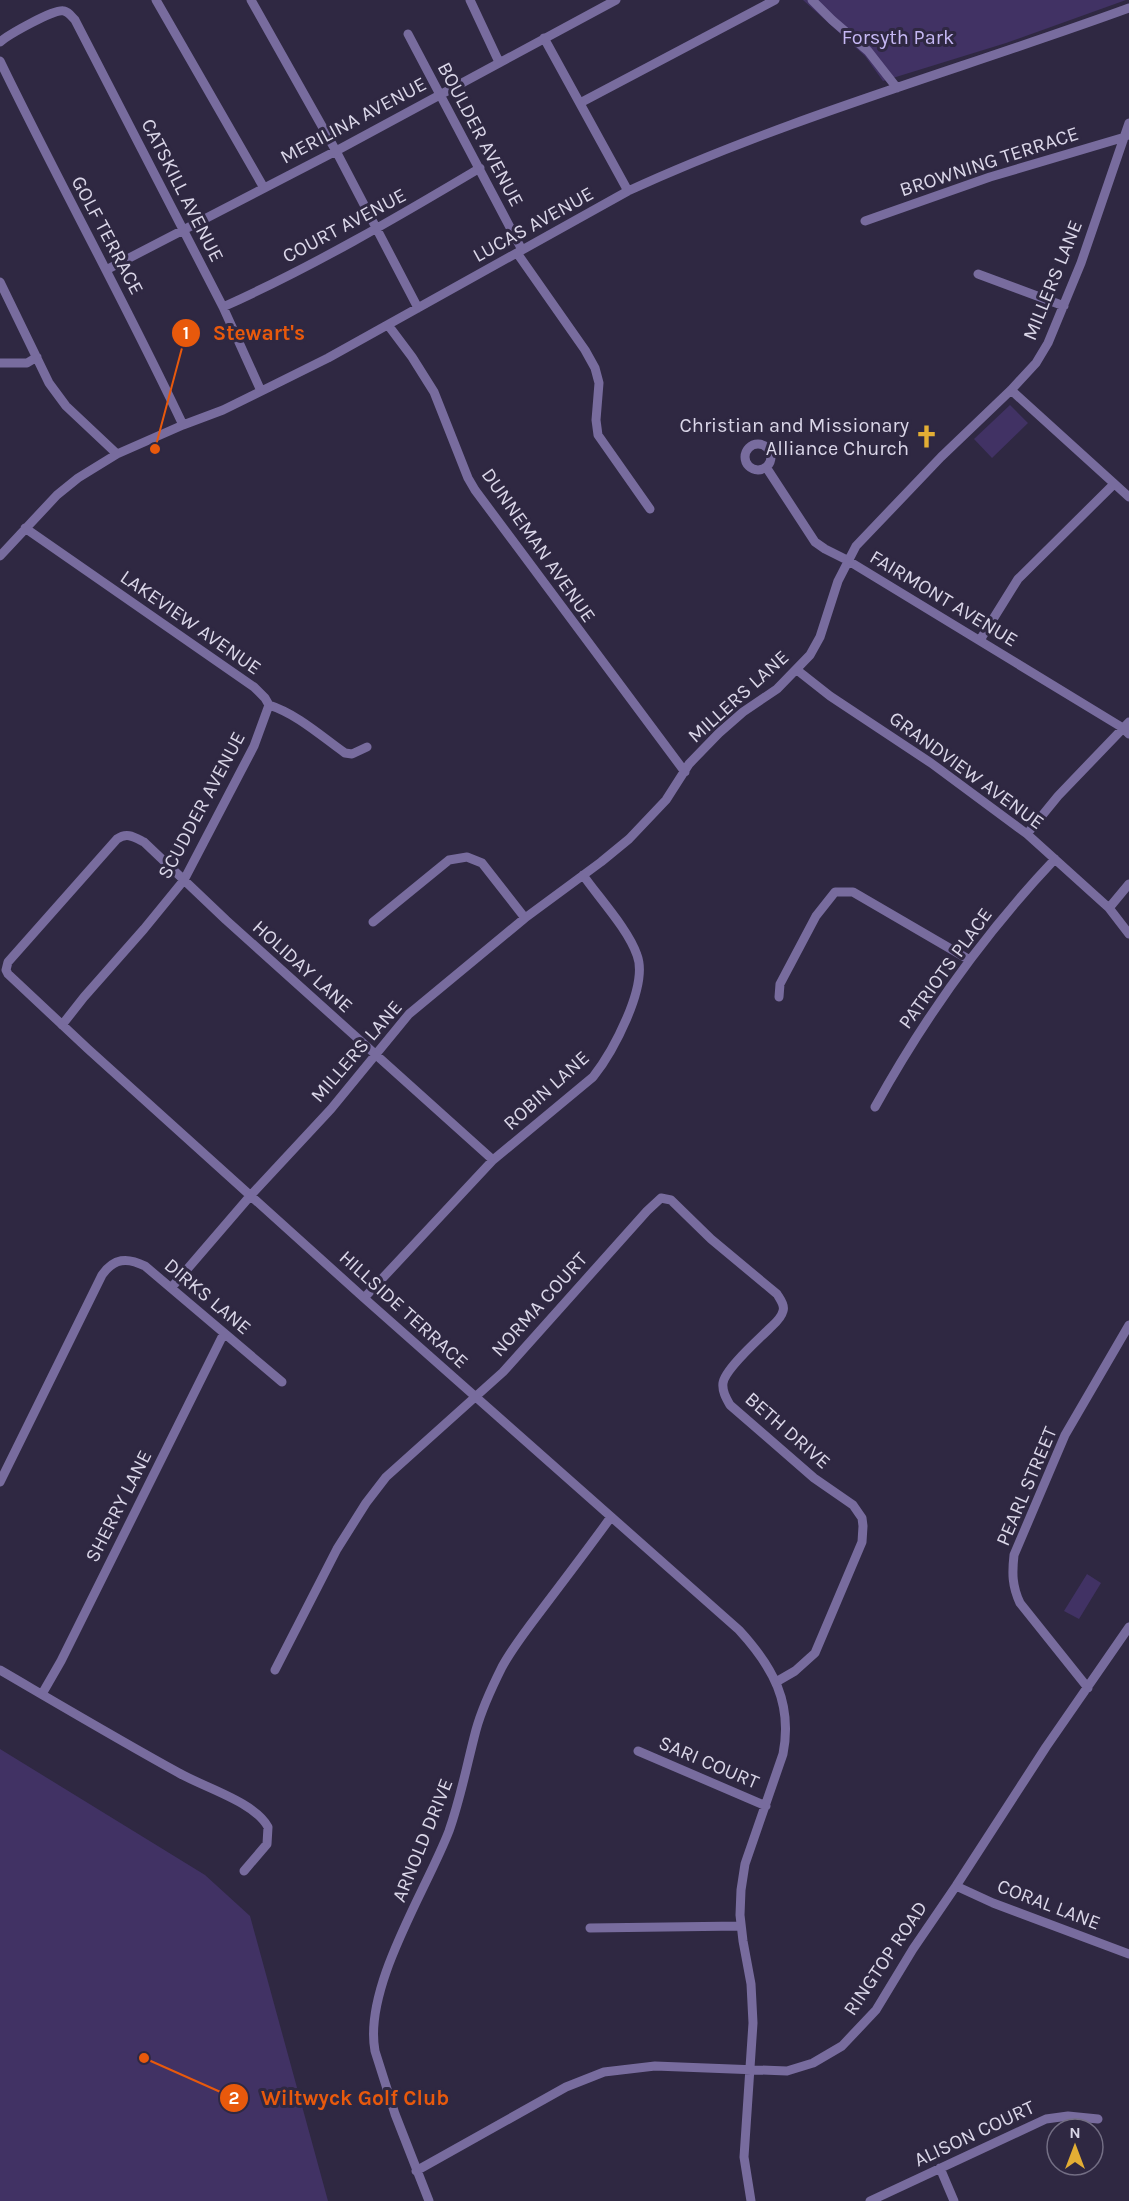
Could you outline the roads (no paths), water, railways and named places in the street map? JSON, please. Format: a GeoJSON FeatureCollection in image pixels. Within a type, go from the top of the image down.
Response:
{"type":"FeatureCollection","features":[{"type":"Feature","properties":{"kind":"street"},"geometry":{"type":"LineString","coordinates":[[156,0],[264,188]]}},
{"type":"Feature","properties":{"kind":"street"},"geometry":{"type":"LineString","coordinates":[[251,0],[336,151],[418,308]]}},
{"type":"Feature","properties":{"kind":"street"},"geometry":{"type":"LineString","coordinates":[[470,0],[499,62]]}},
{"type":"Feature","properties":{"kind":"street","name":"MERILINA AVENUE"},"geometry":{"type":"LineString","coordinates":[[106,270],[336,151],[616,0]]}},
{"type":"Feature","properties":{"kind":"street"},"geometry":{"type":"LineString","coordinates":[[580,103],[775,0]]}},
{"type":"Feature","properties":{"kind":"street"},"geometry":{"type":"LineString","coordinates":[[812,0],[832,21],[868,51],[897,88]]}},
{"type":"Feature","properties":{"kind":"street","name":"LUCAS AVENUE"},"geometry":{"type":"LineString","coordinates":[[0,556],[54,498],[78,478],[117,454],[223,410],[313,365],[628,191],[667,173],[770,133],[1129,8]]}},
{"type":"Feature","properties":{"kind":"street","name":"CATSKILL AVENUE"},"geometry":{"type":"LineString","coordinates":[[0,42],[55,12],[64,10],[75,20],[223,307],[261,391]]}},
{"type":"Feature","properties":{"kind":"street","name":"BOULDER AVENUE"},"geometry":{"type":"LineString","coordinates":[[408,34],[480,168],[519,251],[595,368],[599,383],[596,420],[598,435],[650,509]]}},
{"type":"Feature","properties":{"kind":"street"},"geometry":{"type":"LineString","coordinates":[[544,38],[628,191]]}},
{"type":"Feature","properties":{"kind":"street","name":"GOLF TERRACE"},"geometry":{"type":"LineString","coordinates":[[0,61],[183,425]]}},
{"type":"Feature","properties":{"kind":"street","name":"MILLERS LANE"},"geometry":{"type":"LineString","coordinates":[[171,1288],[251,1195],[331,1108],[409,1014],[525,918],[629,839],[666,800],[689,764],[719,733],[743,712],[777,688],[810,655],[820,637],[847,560],[856,546],[876,522],[1036,363],[1056,327],[1129,123]]}},
{"type":"Feature","properties":{"kind":"street","name":"BROWNING TERRACE"},"geometry":{"type":"LineString","coordinates":[[865,220],[990,177],[1125,137]]}},
{"type":"Feature","properties":{"kind":"street","name":"COURT AVENUE"},"geometry":{"type":"LineString","coordinates":[[223,307],[264,289],[377,229],[480,168]]}},
{"type":"Feature","properties":{"kind":"street"},"geometry":{"type":"LineString","coordinates":[[978,274],[1064,306]]}},
{"type":"Feature","properties":{"kind":"street"},"geometry":{"type":"LineString","coordinates":[[0,282],[49,382],[66,406],[117,454]]}},
{"type":"Feature","properties":{"kind":"street","name":"DUNNEMAN AVENUE"},"geometry":{"type":"LineString","coordinates":[[388,325],[434,392],[468,478],[475,490],[685,772]]}},
{"type":"Feature","properties":{"kind":"street"},"geometry":{"type":"LineString","coordinates":[[0,363],[27,363],[37,357]]}},
{"type":"Feature","properties":{"kind":"street"},"geometry":{"type":"LineString","coordinates":[[1011,390],[1129,497]]}},
{"type":"Feature","properties":{"kind":"street","name":"FAIRMONT AVENUE"},"geometry":{"type":"LineString","coordinates":[[766,468],[815,542],[1127,728]]}},
{"type":"Feature","properties":{"kind":"street"},"geometry":{"type":"LineString","coordinates":[[980,640],[1018,579],[1114,484]]}},
{"type":"Feature","properties":{"kind":"street","name":"LAKEVIEW AVENUE"},"geometry":{"type":"LineString","coordinates":[[25,528],[244,680],[265,698],[269,705],[279,708],[345,753],[352,754],[367,747]]}},
{"type":"Feature","properties":{"kind":"street","name":"GRANDVIEW AVENUE"},"geometry":{"type":"LineString","coordinates":[[797,670],[830,696],[931,764],[1027,834],[1109,908],[1129,934]]}},
{"type":"Feature","properties":{"kind":"street","name":"SCUDDER AVENUE"},"geometry":{"type":"LineString","coordinates":[[62,1025],[184,880],[254,746],[269,705]]}},
{"type":"Feature","properties":{"kind":"street"},"geometry":{"type":"LineString","coordinates":[[1027,834],[1058,796],[1127,728]]}},
{"type":"Feature","properties":{"kind":"street","name":"HOLIDAY LANE"},"geometry":{"type":"LineString","coordinates":[[6,966],[15,952],[117,838],[130,835],[145,843],[375,1056],[493,1160]]}},
{"type":"Feature","properties":{"kind":"street"},"geometry":{"type":"LineString","coordinates":[[373,922],[449,860],[467,857],[482,863],[525,918]]}},
{"type":"Feature","properties":{"kind":"street","name":"PATRIOTS PLACE"},"geometry":{"type":"LineString","coordinates":[[875,1107],[898,1067],[968,959],[1023,892],[1055,858]]}},
{"type":"Feature","properties":{"kind":"street","name":"ROBIN LANE"},"geometry":{"type":"LineString","coordinates":[[364,1298],[493,1160],[593,1077],[606,1060],[636,991],[640,963],[632,942],[583,875]]}},
{"type":"Feature","properties":{"kind":"street"},"geometry":{"type":"LineString","coordinates":[[1109,908],[1129,884]]}},
{"type":"Feature","properties":{"kind":"street"},"geometry":{"type":"LineString","coordinates":[[780,997],[780,984],[816,916],[835,892],[853,892],[968,959]]}},
{"type":"Feature","properties":{"kind":"street","name":"HILLSIDE TERRACE"},"geometry":{"type":"LineString","coordinates":[[6,966],[8,974],[62,1025],[364,1298],[739,1630],[757,1650],[776,1682],[783,1701],[786,1741],[745,1864],[741,1890],[741,1926],[751,1984],[753,2023],[744,2157],[751,2201]]}},
{"type":"Feature","properties":{"kind":"street","name":"NORMA COURT"},"geometry":{"type":"LineString","coordinates":[[274,1670],[337,1549],[366,1503],[386,1477],[503,1372],[647,1211],[661,1198],[667,1198]]}},
{"type":"Feature","properties":{"kind":"street","name":"BETH DRIVE"},"geometry":{"type":"LineString","coordinates":[[667,1198],[711,1239],[777,1294],[783,1305],[783,1311],[778,1320],[743,1354],[726,1376],[723,1383],[724,1395],[736,1410],[814,1478],[853,1505],[862,1518],[862,1542],[819,1645],[807,1662],[776,1682]]}},
{"type":"Feature","properties":{"kind":"street","name":"DIRKS LANE"},"geometry":{"type":"LineString","coordinates":[[0,1482],[106,1269],[123,1259],[134,1260],[145,1266],[282,1382]]}},
{"type":"Feature","properties":{"kind":"street","name":"PEARL STREET"},"geometry":{"type":"LineString","coordinates":[[1088,1688],[1020,1603],[1015,1592],[1012,1574],[1014,1555],[1065,1436],[1129,1325]]}},
{"type":"Feature","properties":{"kind":"street","name":"SHERRY LANE"},"geometry":{"type":"LineString","coordinates":[[42,1694],[62,1661],[224,1333]]}},
{"type":"Feature","properties":{"kind":"street","name":"ARNOLD DRIVE"},"geometry":{"type":"LineString","coordinates":[[429,2201],[395,2114],[373,2041],[374,2018],[390,1963],[448,1832],[466,1778],[484,1705],[503,1665],[530,1625],[611,1517]]}},
{"type":"Feature","properties":{"kind":"street","name":"RINGTOP ROAD"},"geometry":{"type":"LineString","coordinates":[[416,2171],[566,2087],[604,2072],[655,2066],[787,2071],[813,2063],[852,2037],[876,2010],[913,1949],[1046,1747],[1129,1627]]}},
{"type":"Feature","properties":{"kind":"street"},"geometry":{"type":"LineString","coordinates":[[0,1670],[181,1775],[227,1796],[265,1820],[268,1827],[267,1844],[244,1871]]}},
{"type":"Feature","properties":{"kind":"street","name":"SARI COURT"},"geometry":{"type":"LineString","coordinates":[[638,1751],[766,1806]]}},
{"type":"Feature","properties":{"kind":"street","name":"CORAL LANE"},"geometry":{"type":"LineString","coordinates":[[956,1886],[993,1903],[1129,1954]]}},
{"type":"Feature","properties":{"kind":"street"},"geometry":{"type":"LineString","coordinates":[[590,1928],[741,1926]]}},
{"type":"Feature","properties":{"kind":"street","name":"ALISON COURT"},"geometry":{"type":"LineString","coordinates":[[1061,2117],[1078,2117]]}},
{"type":"Feature","properties":{"kind":"street","name":"ALISON COURT"},"geometry":{"type":"LineString","coordinates":[[870,2201],[1045,2119]]}},
{"type":"Feature","properties":{"kind":"street"},"geometry":{"type":"LineString","coordinates":[[940,2168],[954,2201]]}},
{"type":"Feature","properties":{"kind":"place","name":"Christian and Missionary Alliance Church"},"geometry":{"type":"Point","coordinates":[927,437]}},
{"type":"Feature","properties":{"kind":"place","name":"Stewart's"},"geometry":{"type":"Point","coordinates":[155,449]}},
{"type":"Feature","properties":{"kind":"place","name":"Wiltwyck Golf Club"},"geometry":{"type":"Point","coordinates":[144,2058]}},
{"type":"Feature","properties":{"kind":"park label","name":"Forsyth Park"},"geometry":{"type":"Point","coordinates":[898,37]}}]}
